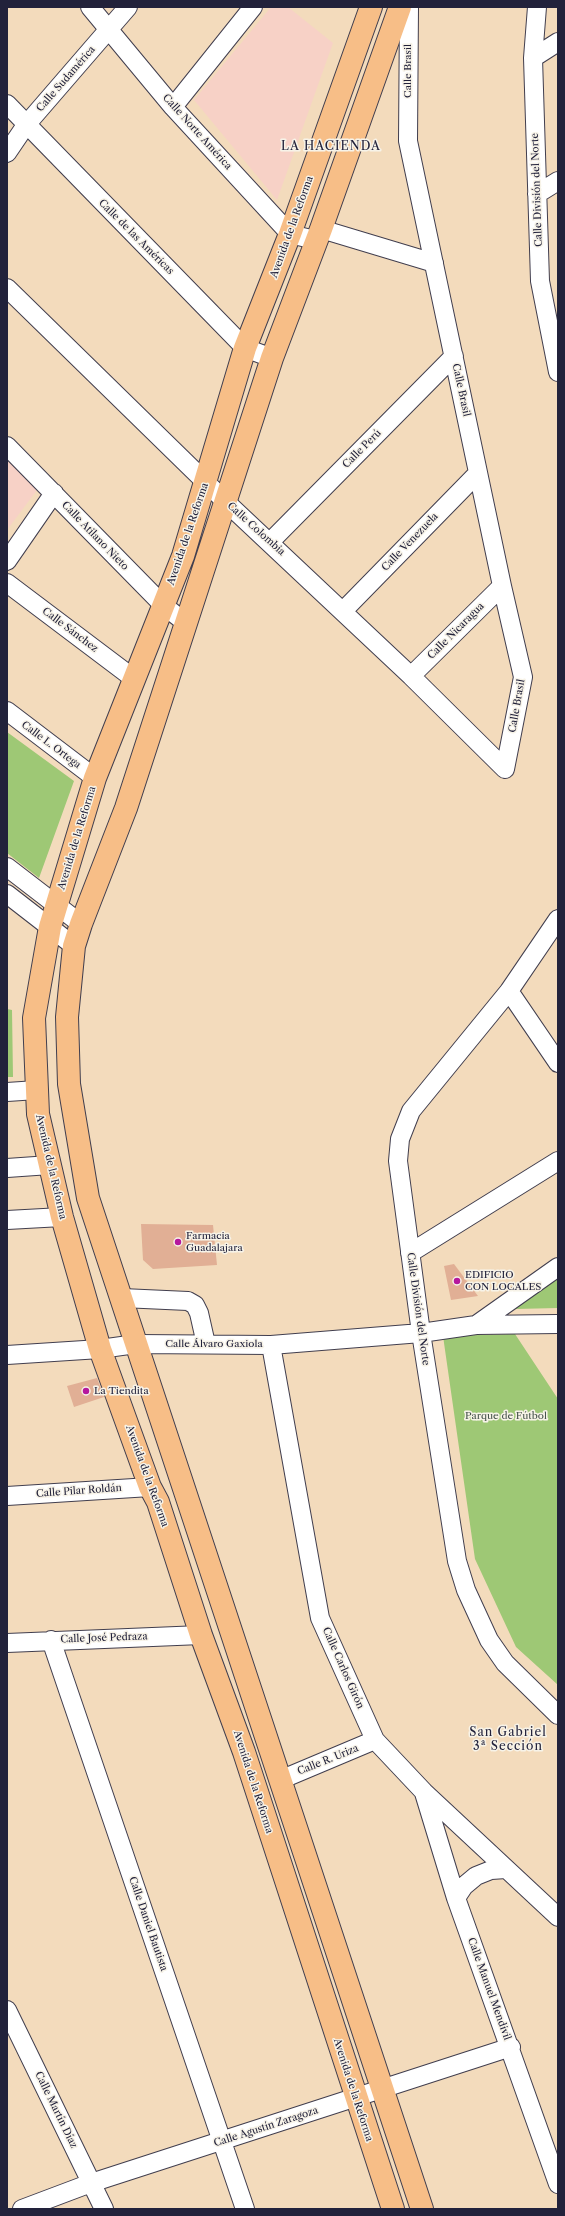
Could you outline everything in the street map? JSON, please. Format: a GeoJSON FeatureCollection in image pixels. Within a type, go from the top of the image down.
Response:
{"type":"FeatureCollection","features":[{"type":"Feature","properties":{"kind":"main road","name":"Avenida de la Reforma"},"geometry":{"type":"LineString","coordinates":[[371,7],[290,234],[245,348],[206,482],[182,556],[95,778],[50,927],[34,1018],[38,1114],[62,1217],[100,1348],[150,1487],[158,1502],[201,1635],[244,1752],[355,2097],[393,2209]]}},
{"type":"Feature","properties":{"kind":"main road"},"geometry":{"type":"LineString","coordinates":[[400,7],[272,358],[227,503],[126,808],[81,924],[74,946],[67,1017],[69,1084],[88,1198],[422,2209]]}},
{"type":"Feature","properties":{"kind":"street","name":"Calle Norte América"},"geometry":{"type":"LineString","coordinates":[[90,7],[173,107],[290,234]]}},
{"type":"Feature","properties":{"kind":"street","name":"Calle Sudamérica"},"geometry":{"type":"LineString","coordinates":[[7,153],[26,125],[128,7]]}},
{"type":"Feature","properties":{"kind":"street"},"geometry":{"type":"LineString","coordinates":[[173,107],[253,7]]}},
{"type":"Feature","properties":{"kind":"street","name":"Calle Brasil"},"geometry":{"type":"LineString","coordinates":[[409,7],[408,142],[502,586],[523,677],[505,769]]}},
{"type":"Feature","properties":{"kind":"street","name":"Calle División del Norte"},"geometry":{"type":"LineString","coordinates":[[538,7],[533,58],[540,281],[558,372]]}},
{"type":"Feature","properties":{"kind":"street"},"geometry":{"type":"LineString","coordinates":[[533,58],[558,42]]}},
{"type":"Feature","properties":{"kind":"street","name":"Calle de las Américas"},"geometry":{"type":"LineString","coordinates":[[7,104],[245,348],[272,358]]}},
{"type":"Feature","properties":{"kind":"street"},"geometry":{"type":"LineString","coordinates":[[537,194],[558,181]]}},
{"type":"Feature","properties":{"kind":"street"},"geometry":{"type":"LineString","coordinates":[[290,234],[318,235],[434,263]]}},
{"type":"Feature","properties":{"kind":"street"},"geometry":{"type":"LineString","coordinates":[[540,281],[558,307]]}},
{"type":"Feature","properties":{"kind":"street","name":"Calle Colombia"},"geometry":{"type":"LineString","coordinates":[[7,288],[227,503],[411,676],[505,769]]}},
{"type":"Feature","properties":{"kind":"street","name":"Calle Perú"},"geometry":{"type":"LineString","coordinates":[[270,542],[454,356]]}},
{"type":"Feature","properties":{"kind":"street","name":"Calle Atilano Nieto"},"geometry":{"type":"LineString","coordinates":[[7,446],[163,605],[186,623]]}},
{"type":"Feature","properties":{"kind":"street","name":"Calle Venezuela"},"geometry":{"type":"LineString","coordinates":[[343,611],[478,473]]}},
{"type":"Feature","properties":{"kind":"street"},"geometry":{"type":"LineString","coordinates":[[7,561],[54,493]]}},
{"type":"Feature","properties":{"kind":"street","name":"Calle Sánchez"},"geometry":{"type":"LineString","coordinates":[[7,583],[133,678]]}},
{"type":"Feature","properties":{"kind":"street","name":"Calle Nicaragua"},"geometry":{"type":"LineString","coordinates":[[411,676],[502,586]]}},
{"type":"Feature","properties":{"kind":"street","name":"Calle L. Ortega"},"geometry":{"type":"LineString","coordinates":[[7,711],[95,778]]}},
{"type":"Feature","properties":{"kind":"street"},"geometry":{"type":"LineString","coordinates":[[7,867],[81,924]]}},
{"type":"Feature","properties":{"kind":"street"},"geometry":{"type":"LineString","coordinates":[[7,894],[74,946]]}},
{"type":"Feature","properties":{"kind":"street","name":"Calle División del Norte"},"geometry":{"type":"LineString","coordinates":[[558,919],[509,991],[411,1111],[400,1138],[398,1161],[420,1333],[457,1561],[466,1590],[489,1640],[505,1663],[558,1715]]}},
{"type":"Feature","properties":{"kind":"street"},"geometry":{"type":"LineString","coordinates":[[509,991],[558,1063]]}},
{"type":"Feature","properties":{"kind":"street"},"geometry":{"type":"LineString","coordinates":[[7,1092],[37,1090]]}},
{"type":"Feature","properties":{"kind":"street"},"geometry":{"type":"LineString","coordinates":[[410,1253],[558,1161]]}},
{"type":"Feature","properties":{"kind":"street"},"geometry":{"type":"LineString","coordinates":[[7,1168],[50,1165]]}},
{"type":"Feature","properties":{"kind":"street"},"geometry":{"type":"LineString","coordinates":[[7,1220],[62,1217]]}},
{"type":"Feature","properties":{"kind":"street"},"geometry":{"type":"LineString","coordinates":[[476,1325],[558,1266]]}},
{"type":"Feature","properties":{"kind":"street"},"geometry":{"type":"LineString","coordinates":[[122,1298],[188,1301],[195,1305],[199,1313],[206,1344]]}},
{"type":"Feature","properties":{"kind":"street","name":"Calle Álvaro Gaxiola"},"geometry":{"type":"LineString","coordinates":[[7,1355],[136,1344],[271,1345],[420,1333],[476,1325],[556,1327]]}},
{"type":"Feature","properties":{"kind":"street","name":"Calle Carlos Girón"},"geometry":{"type":"LineString","coordinates":[[271,1345],[320,1618],[375,1740],[424,1792],[558,1917]]}},
{"type":"Feature","properties":{"kind":"street","name":"Calle Pilar Roldán"},"geometry":{"type":"LineString","coordinates":[[7,1496],[150,1487]]}},
{"type":"Feature","properties":{"kind":"street","name":"Calle José Pedraza"},"geometry":{"type":"LineString","coordinates":[[7,1643],[201,1635]]}},
{"type":"Feature","properties":{"kind":"street","name":"Calle Daniel Bautista"},"geometry":{"type":"LineString","coordinates":[[51,1640],[245,2209]]}},
{"type":"Feature","properties":{"kind":"street","name":"Calle R. Uriza"},"geometry":{"type":"LineString","coordinates":[[280,1780],[375,1740]]}},
{"type":"Feature","properties":{"kind":"street","name":"Calle Manuel Mendivil"},"geometry":{"type":"LineString","coordinates":[[424,1792],[456,1898],[511,2047],[558,2184]]}},
{"type":"Feature","properties":{"kind":"street"},"geometry":{"type":"LineString","coordinates":[[456,1898],[464,1886],[476,1876],[491,1870],[506,1869]]}},
{"type":"Feature","properties":{"kind":"street","name":"Calle Martín Díaz"},"geometry":{"type":"LineString","coordinates":[[7,2010],[104,2209]]}},
{"type":"Feature","properties":{"kind":"street","name":"Calle Agustín Zaragoza"},"geometry":{"type":"LineString","coordinates":[[22,2209],[91,2183],[511,2047]]}},
{"type":"Feature","properties":{"kind":"shaded area"},"geometry":{"type":"Polygon","coordinates":[[[271,7],[288,7],[333,43],[277,200],[194,100],[271,7]]]}},
{"type":"Feature","properties":{"kind":"shaded area"},"geometry":{"type":"Polygon","coordinates":[[[7,460],[37,490],[7,530],[7,460]]]}},
{"type":"Feature","properties":{"kind":"green space"},"geometry":{"type":"Polygon","coordinates":[[[7,732],[74,781],[39,878],[7,853],[7,732]]]}},
{"type":"Feature","properties":{"kind":"green space"},"geometry":{"type":"Polygon","coordinates":[[[7,1009],[12,1010],[13,1077],[7,1077],[7,1009]]]}},
{"type":"Feature","properties":{"kind":"green space"},"geometry":{"type":"Polygon","coordinates":[[[558,1275],[558,1308],[515,1309],[558,1275]]]}},
{"type":"Feature","properties":{"kind":"green space","name":"Parque de Fútbol"},"geometry":{"type":"Polygon","coordinates":[[[515,1334],[558,1399],[558,1685],[516,1647],[475,1559],[443,1336],[515,1334]]]}},
{"type":"Feature","properties":{"kind":"building","name":"Farmacia Guadalajara"},"geometry":{"type":"Polygon","coordinates":[[[141,1224],[213,1225],[217,1265],[153,1269],[143,1260],[141,1224]]]}},
{"type":"Feature","properties":{"kind":"building","name":"EDIFICIO CON LOCALES"},"geometry":{"type":"Polygon","coordinates":[[[454,1264],[478,1296],[451,1300],[444,1266],[454,1264]]]}},
{"type":"Feature","properties":{"kind":"building","name":"La Tiendita"},"geometry":{"type":"Polygon","coordinates":[[[97,1378],[104,1397],[74,1407],[67,1386],[97,1378]]]}},
{"type":"Feature","properties":{"kind":"place","name":"Farmacia Guadalajara"},"geometry":{"type":"Point","coordinates":[178,1242]}},
{"type":"Feature","properties":{"kind":"place","name":"EDIFICIO CON LOCALES"},"geometry":{"type":"Point","coordinates":[457,1281]}},
{"type":"Feature","properties":{"kind":"place","name":"La Tiendita"},"geometry":{"type":"Point","coordinates":[86,1391]}},
{"type":"Feature","properties":{"kind":"district","name":"LA HACIENDA"},"geometry":{"type":"Point","coordinates":[331,147]}},
{"type":"Feature","properties":{"kind":"district","name":"San Gabriel 3ª Sección"},"geometry":{"type":"Point","coordinates":[508,1740]}}]}
